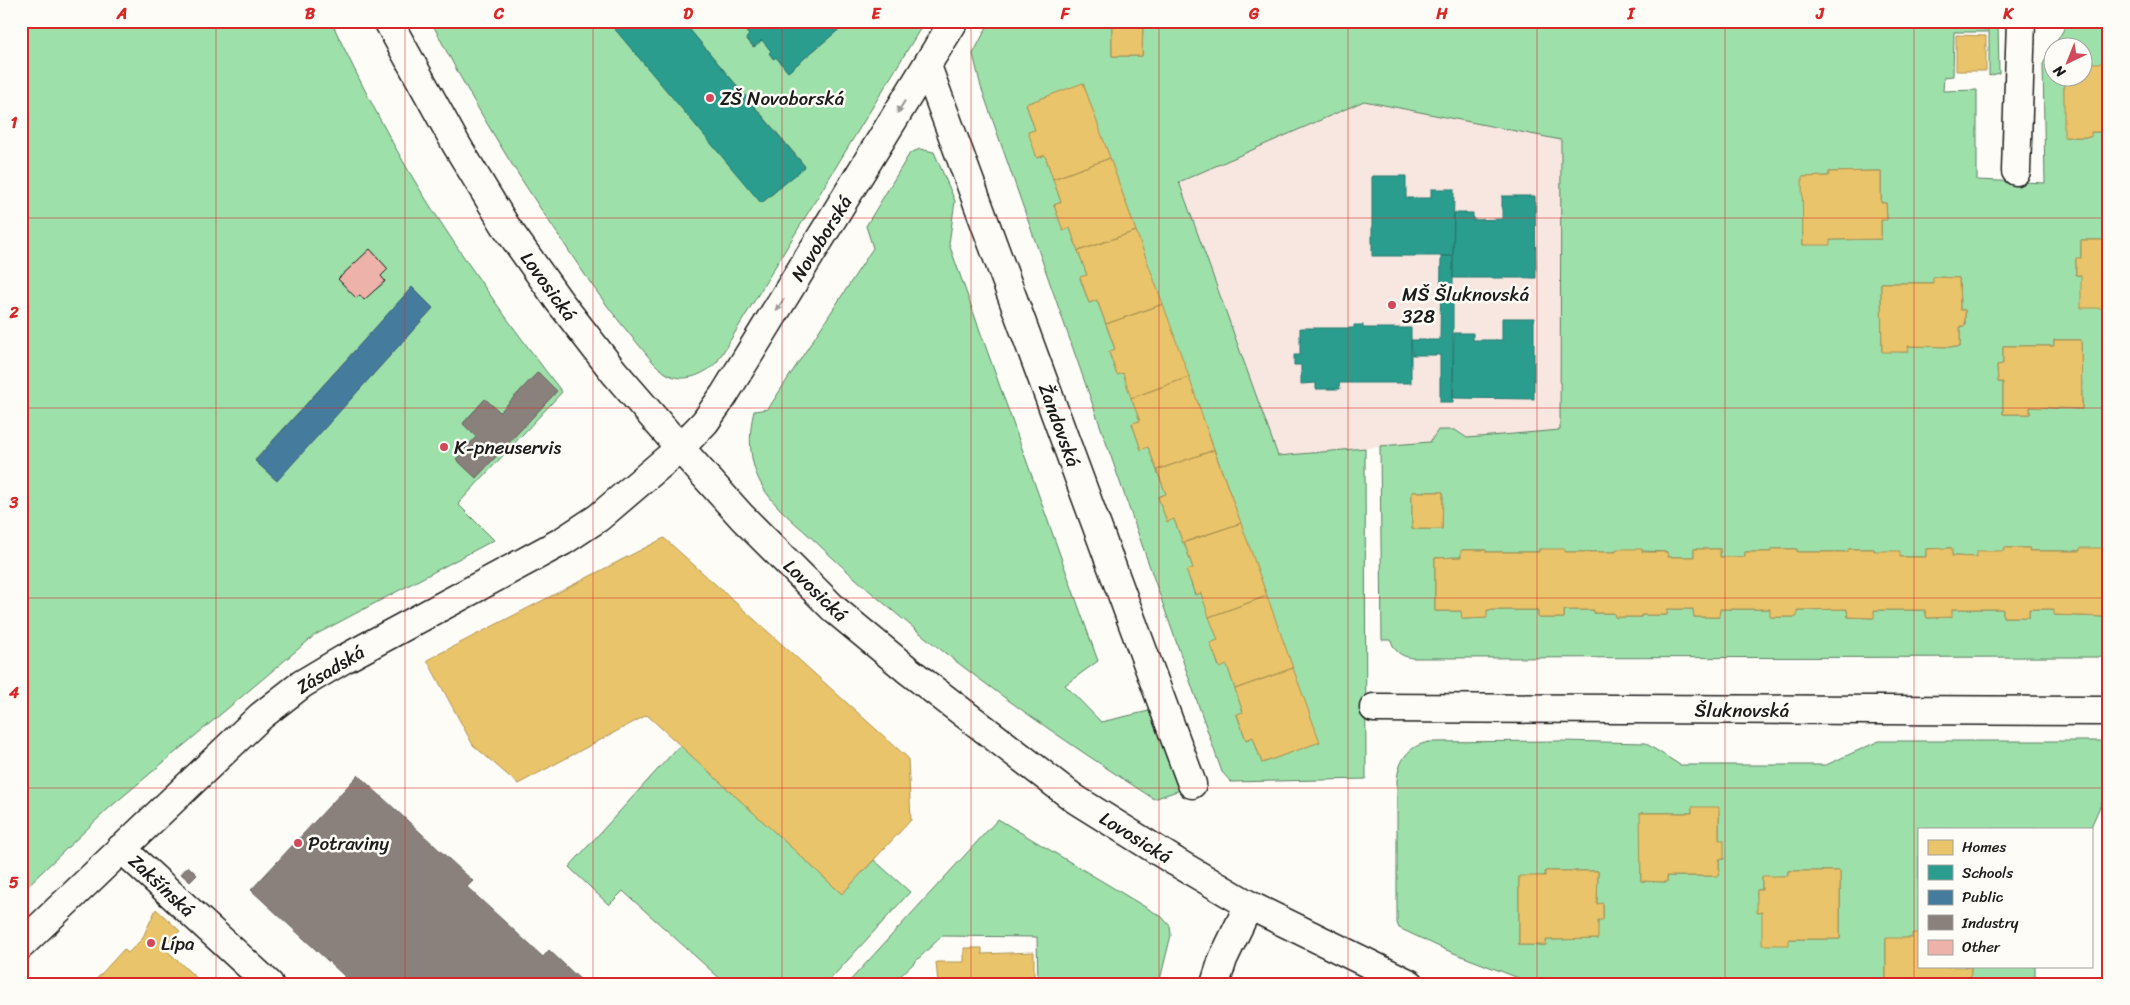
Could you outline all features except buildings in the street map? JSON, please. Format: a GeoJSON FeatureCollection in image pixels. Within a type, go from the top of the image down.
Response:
{"type":"FeatureCollection","features":[{"type":"Feature","properties":{"kind":"street","name":"Lovosická"},"geometry":{"type":"LineString","coordinates":[[388,21],[456,144],[505,225],[559,301],[614,372],[680,448],[742,517],[834,609],[909,672],[1075,799],[1249,905],[1410,984]]}},
{"type":"Feature","properties":{"kind":"street","name":"Novoborská"},"geometry":{"type":"LineString","coordinates":[[680,448],[705,422],[724,395],[954,21]]}},
{"type":"Feature","properties":{"kind":"street"},"geometry":{"type":"LineString","coordinates":[[2016,171],[2021,21]]}},
{"type":"Feature","properties":{"kind":"street","name":"Žandovská"},"geometry":{"type":"LineString","coordinates":[[927,66],[1192,784]]}},
{"type":"Feature","properties":{"kind":"street","name":"Zásadská"},"geometry":{"type":"LineString","coordinates":[[21,945],[261,716],[302,684],[344,659],[563,541],[598,518],[680,448]]}},
{"type":"Feature","properties":{"kind":"street","name":"Šluknovská"},"geometry":{"type":"LineString","coordinates":[[1374,708],[2109,711]]}},
{"type":"Feature","properties":{"kind":"street","name":"Zakšínská"},"geometry":{"type":"LineString","coordinates":[[121,848],[269,984]]}},
{"type":"Feature","properties":{"kind":"street"},"geometry":{"type":"LineString","coordinates":[[1215,984],[1223,959],[1249,905]]}},
{"type":"Feature","properties":{"kind":"shaded area","name":"MŠ Šluknovská 328"},"geometry":{"type":"Polygon","coordinates":[[[1364,101],[1561,140],[1560,430],[1467,438],[1455,430],[1438,430],[1430,442],[1278,456],[1179,181],[1364,101]]]}},
{"type":"Feature","properties":{"kind":"green space"},"geometry":{"type":"Polygon","coordinates":[[[21,21],[331,21],[380,118],[420,189],[480,281],[562,392],[458,504],[494,540],[315,635],[108,809],[21,892],[21,21]],[[370,249],[338,279],[356,298],[360,295],[364,299],[385,282],[381,276],[388,269],[370,249]],[[412,288],[255,460],[276,480],[433,308],[412,288]],[[538,372],[500,412],[485,399],[463,423],[476,437],[456,459],[476,478],[557,391],[538,372]]]}},
{"type":"Feature","properties":{"kind":"green space"},"geometry":{"type":"Polygon","coordinates":[[[431,21],[608,21],[762,203],[805,166],[690,30],[700,21],[737,21],[749,35],[746,38],[753,47],[762,40],[771,51],[769,53],[773,59],[776,57],[788,72],[849,21],[925,21],[717,362],[695,376],[682,378],[669,375],[654,363],[586,277],[492,132],[431,21]]]}},
{"type":"Feature","properties":{"kind":"green space"},"geometry":{"type":"Polygon","coordinates":[[[990,21],[1112,21],[1112,56],[1142,56],[1143,21],[1998,21],[1999,73],[1989,76],[1989,32],[1954,32],[1953,76],[1944,77],[1943,91],[1977,90],[1977,180],[2045,183],[2043,88],[2064,88],[2065,137],[2090,137],[2091,132],[2109,132],[2109,240],[2081,240],[2081,258],[2076,259],[2076,275],[2081,275],[2109,308],[2109,551],[2106,551],[2107,548],[2080,551],[2029,551],[2029,548],[2004,548],[2004,551],[1977,557],[1952,556],[1951,548],[1926,549],[1926,557],[1900,557],[1874,551],[1874,549],[1849,549],[1848,552],[1797,552],[1797,549],[1772,549],[1771,552],[1745,552],[1745,557],[1720,557],[1720,549],[1694,549],[1694,557],[1668,557],[1667,552],[1616,550],[1616,552],[1565,552],[1539,549],[1539,552],[1486,552],[1486,550],[1462,550],[1461,557],[1435,558],[1435,611],[1461,611],[1463,619],[1486,618],[1487,610],[1538,610],[1538,618],[1564,618],[1564,610],[1594,610],[1594,613],[1614,613],[1615,617],[1641,617],[1641,615],[1667,615],[1667,609],[1693,609],[1694,617],[1719,617],[1720,609],[1770,609],[1771,617],[1796,617],[1797,610],[1847,609],[1848,617],[1873,618],[1874,610],[1925,610],[1927,618],[1951,617],[1952,609],[2003,609],[2003,617],[2029,617],[2029,609],[2054,609],[2055,615],[2106,617],[2106,609],[2109,609],[2109,657],[1412,658],[1398,652],[1391,640],[1382,640],[1380,446],[1430,442],[1438,430],[1455,430],[1467,438],[1560,430],[1561,140],[1364,101],[1179,182],[1278,456],[1365,448],[1366,779],[1231,782],[1222,772],[981,87],[973,54],[990,21]],[[1083,84],[1026,104],[1035,130],[1029,132],[1037,158],[1045,155],[1061,202],[1054,205],[1063,230],[1070,228],[1087,275],[1080,278],[1089,303],[1097,300],[1115,349],[1109,352],[1117,375],[1123,373],[1140,421],[1132,424],[1141,449],[1148,447],[1166,494],[1158,497],[1167,521],[1174,519],[1184,542],[1193,568],[1187,571],[1195,595],[1201,593],[1218,640],[1211,643],[1219,667],[1227,665],[1243,712],[1237,715],[1246,740],[1253,737],[1262,763],[1319,742],[1083,84]],[[1881,171],[1829,172],[1829,176],[1803,177],[1803,245],[1830,240],[1881,239],[1881,220],[1887,219],[1886,203],[1881,203],[1881,171]],[[1934,277],[1933,283],[1881,283],[1882,351],[1908,352],[1908,346],[1960,347],[1960,326],[1965,326],[1965,310],[1960,310],[1959,278],[1934,277]],[[2054,340],[2054,346],[2003,346],[2003,364],[1997,365],[1998,382],[2003,382],[2003,414],[2030,414],[2030,407],[2082,409],[2081,340],[2054,340]],[[1412,492],[1412,529],[1442,529],[1443,492],[1412,492]]]}},
{"type":"Feature","properties":{"kind":"green space"},"geometry":{"type":"Polygon","coordinates":[[[2064,21],[2109,21],[2109,63],[2092,67],[2092,38],[2059,38],[2064,29],[2064,21]]]}},
{"type":"Feature","properties":{"kind":"green space"},"geometry":{"type":"Polygon","coordinates":[[[920,149],[934,152],[955,201],[949,244],[1098,661],[1065,685],[1101,722],[1149,711],[1180,790],[1154,799],[1066,741],[980,680],[898,615],[787,516],[765,491],[756,474],[750,438],[754,411],[768,409],[873,248],[866,226],[910,153],[920,149]]]}},
{"type":"Feature","properties":{"kind":"green space"},"geometry":{"type":"Polygon","coordinates":[[[1561,741],[1645,743],[1680,765],[1826,765],[1879,741],[2109,741],[2109,786],[2090,828],[1918,828],[1918,934],[1912,938],[1886,939],[1886,984],[1534,984],[1446,950],[1399,928],[1397,923],[1397,780],[1402,760],[1415,747],[1429,742],[1561,741]],[[1692,807],[1692,813],[1641,813],[1641,881],[1667,882],[1667,876],[1719,876],[1719,859],[1724,859],[1719,840],[1719,813],[1692,807]],[[1545,871],[1545,876],[1519,877],[1519,945],[1546,945],[1546,940],[1597,939],[1598,920],[1603,919],[1603,904],[1597,904],[1598,871],[1545,871]],[[1788,871],[1788,876],[1762,877],[1762,890],[1757,890],[1758,913],[1762,912],[1789,939],[1840,939],[1840,871],[1788,871]]]}},
{"type":"Feature","properties":{"kind":"green space"},"geometry":{"type":"Polygon","coordinates":[[[680,745],[842,894],[874,860],[910,892],[826,984],[726,984],[623,891],[609,905],[569,867],[680,745]]]}},
{"type":"Feature","properties":{"kind":"green space"},"geometry":{"type":"Polygon","coordinates":[[[998,819],[1162,917],[1170,926],[1171,935],[1159,984],[1038,984],[1037,937],[942,936],[892,984],[847,984],[998,819]]]}},
{"type":"Feature","properties":{"kind":"green space"},"geometry":{"type":"Polygon","coordinates":[[[1971,968],[2035,968],[2035,984],[1970,984],[1971,968]]]}},
{"type":"Feature","properties":{"kind":"place","name":"ZŠ Novoborská"},"geometry":{"type":"Point","coordinates":[710,98]}},
{"type":"Feature","properties":{"kind":"place","name":"MŠ Šluknovská 328"},"geometry":{"type":"Point","coordinates":[1392,305]}},
{"type":"Feature","properties":{"kind":"place","name":"K-pneuservis"},"geometry":{"type":"Point","coordinates":[444,447]}},
{"type":"Feature","properties":{"kind":"place","name":"Potraviny"},"geometry":{"type":"Point","coordinates":[298,843]}},
{"type":"Feature","properties":{"kind":"place","name":"Lípa"},"geometry":{"type":"Point","coordinates":[151,943]}}]}
